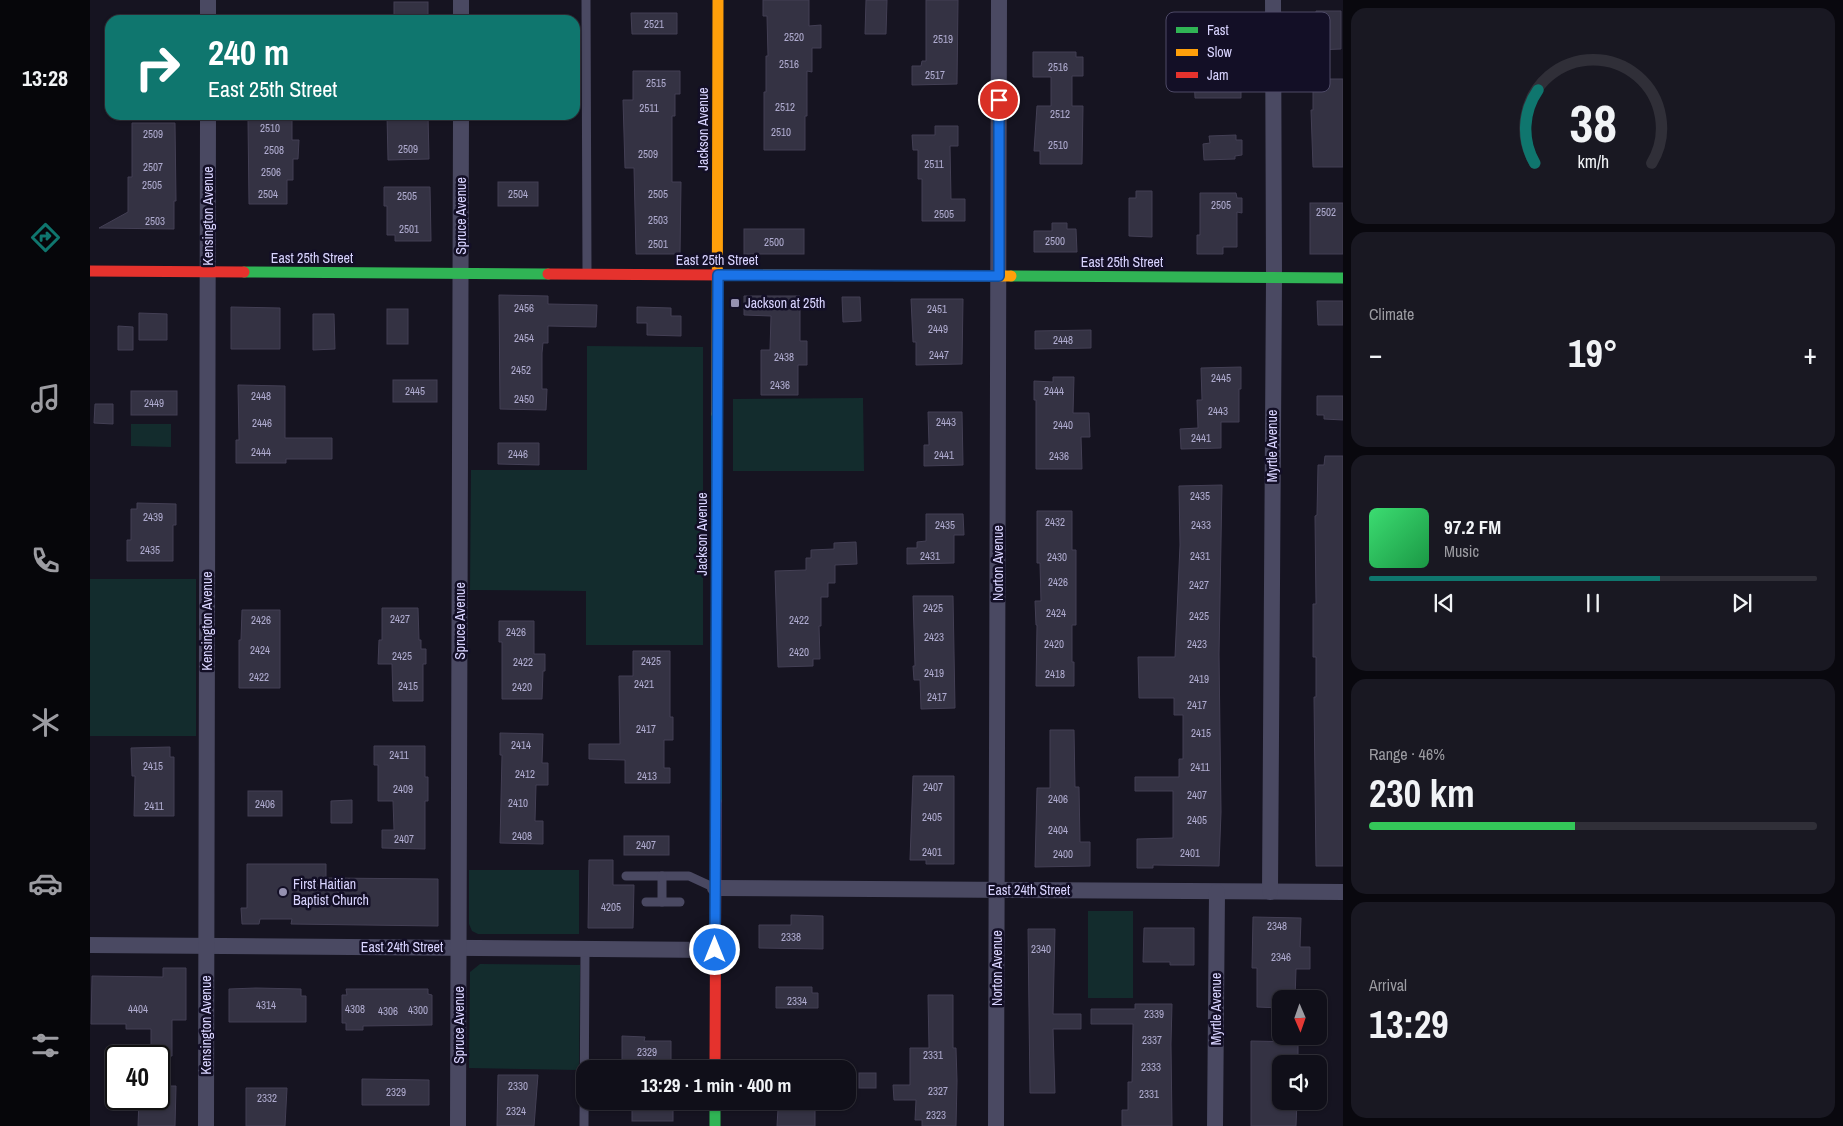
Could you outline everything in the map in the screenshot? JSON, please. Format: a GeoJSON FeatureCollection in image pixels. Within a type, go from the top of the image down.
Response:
{"type":"FeatureCollection","features":[{"type":"Feature","properties":{"kind":"street"},"geometry":{"type":"LineString","coordinates":[[208,0],[208,15]]}},
{"type":"Feature","properties":{"kind":"street"},"geometry":{"type":"LineString","coordinates":[[461,15],[462,0]]}},
{"type":"Feature","properties":{"kind":"street","name":"Jackson Avenue"},"geometry":{"type":"LineString","coordinates":[[715,1060],[718,0]]}},
{"type":"Feature","properties":{"kind":"street","name":"Norton Avenue"},"geometry":{"type":"LineString","coordinates":[[996,1126],[999,0]]}},
{"type":"Feature","properties":{"kind":"street","name":"Myrtle Avenue"},"geometry":{"type":"LineString","coordinates":[[1270,892],[1273,92]]}},
{"type":"Feature","properties":{"kind":"street","name":"Kensington Avenue"},"geometry":{"type":"LineString","coordinates":[[206,1126],[208,120]]}},
{"type":"Feature","properties":{"kind":"street","name":"Spruce Avenue"},"geometry":{"type":"LineString","coordinates":[[458,1126],[461,120]]}},
{"type":"Feature","properties":{"kind":"street","name":"East 25th Street"},"geometry":{"type":"LineString","coordinates":[[90,271],[1343,278]]}},
{"type":"Feature","properties":{"kind":"street","name":"East 24th Street"},"geometry":{"type":"LineString","coordinates":[[715,888],[1343,892]]}},
{"type":"Feature","properties":{"kind":"street","name":"Myrtle Avenue"},"geometry":{"type":"LineString","coordinates":[[1215,1126],[1217,892]]}},
{"type":"Feature","properties":{"kind":"street","name":"East 24th Street"},"geometry":{"type":"LineString","coordinates":[[90,945],[715,950]]}},
{"type":"Feature","properties":{"kind":"street"},"geometry":{"type":"LineString","coordinates":[[715,1110],[715,1126]]}},
{"type":"Feature","properties":{"kind":"lane"},"geometry":{"type":"LineString","coordinates":[[586,0],[587,274]]}},
{"type":"Feature","properties":{"kind":"lane"},"geometry":{"type":"LineString","coordinates":[[626,876],[689,876],[715,888]]}},
{"type":"Feature","properties":{"kind":"lane"},"geometry":{"type":"LineString","coordinates":[[662,876],[662,902]]}},
{"type":"Feature","properties":{"kind":"lane"},"geometry":{"type":"LineString","coordinates":[[646,902],[680,902]]}},
{"type":"Feature","properties":{"kind":"lane"},"geometry":{"type":"LineString","coordinates":[[584,1126],[585,949]]}},
{"type":"Feature","properties":{"kind":"green space"},"geometry":{"type":"Polygon","coordinates":[[[587,346],[703,347],[703,645],[586,645],[586,591],[470,590],[471,470],[587,470],[587,346]]]}},
{"type":"Feature","properties":{"kind":"green space"},"geometry":{"type":"Polygon","coordinates":[[[863,398],[864,471],[733,471],[733,399],[863,398]]]}},
{"type":"Feature","properties":{"kind":"green space"},"geometry":{"type":"Polygon","coordinates":[[[131,424],[171,424],[171,447],[131,446],[131,424]]]}},
{"type":"Feature","properties":{"kind":"green space"},"geometry":{"type":"Polygon","coordinates":[[[90,579],[196,579],[196,736],[90,736],[90,579]]]}},
{"type":"Feature","properties":{"kind":"green space"},"geometry":{"type":"Polygon","coordinates":[[[469,870],[579,870],[579,934],[478,934],[472,931],[469,924],[469,870]]]}},
{"type":"Feature","properties":{"kind":"green space"},"geometry":{"type":"Polygon","coordinates":[[[1088,911],[1133,911],[1133,998],[1088,998],[1088,911]]]}},
{"type":"Feature","properties":{"kind":"green space"},"geometry":{"type":"Polygon","coordinates":[[[480,964],[580,965],[579,1060],[576,1060],[576,1070],[469,1068],[470,972],[480,964]]]}},
{"type":"Feature","properties":{"kind":"building"},"geometry":{"type":"Polygon","coordinates":[[[763,0],[809,0],[809,26],[821,25],[821,48],[812,48],[812,72],[807,71],[805,150],[764,150],[764,92],[766,92],[766,56],[768,56],[767,16],[763,16],[763,0]]]}},
{"type":"Feature","properties":{"kind":"building"},"geometry":{"type":"Polygon","coordinates":[[[866,0],[887,0],[886,34],[865,34],[866,0]]]}},
{"type":"Feature","properties":{"kind":"building"},"geometry":{"type":"Polygon","coordinates":[[[926,0],[958,0],[957,84],[912,85],[912,66],[921,66],[922,61],[926,61],[926,0]]]}},
{"type":"Feature","properties":{"kind":"building"},"geometry":{"type":"Polygon","coordinates":[[[394,2],[428,2],[428,15],[394,15],[394,2]]]}},
{"type":"Feature","properties":{"kind":"building"},"geometry":{"type":"Polygon","coordinates":[[[1341,11],[1341,49],[1330,49],[1330,12],[1316,12],[1341,11]]]}},
{"type":"Feature","properties":{"kind":"building"},"geometry":{"type":"Polygon","coordinates":[[[631,13],[677,13],[677,34],[632,34],[631,13]]]}},
{"type":"Feature","properties":{"kind":"building"},"geometry":{"type":"Polygon","coordinates":[[[1033,52],[1076,52],[1076,57],[1083,57],[1083,76],[1072,76],[1072,106],[1083,106],[1082,164],[1040,164],[1040,151],[1034,151],[1037,106],[1051,106],[1051,77],[1033,77],[1033,52]]]}},
{"type":"Feature","properties":{"kind":"building"},"geometry":{"type":"Polygon","coordinates":[[[633,71],[680,71],[680,94],[675,94],[675,116],[672,116],[672,182],[681,182],[680,254],[636,254],[634,168],[625,168],[623,100],[633,100],[633,71]]]}},
{"type":"Feature","properties":{"kind":"building"},"geometry":{"type":"Polygon","coordinates":[[[1330,79],[1343,79],[1343,167],[1313,167],[1311,110],[1313,110],[1313,92],[1330,92],[1330,79]]]}},
{"type":"Feature","properties":{"kind":"building"},"geometry":{"type":"Polygon","coordinates":[[[1195,92],[1241,92],[1241,98],[1195,98],[1195,92]]]}},
{"type":"Feature","properties":{"kind":"building"},"geometry":{"type":"Polygon","coordinates":[[[248,120],[292,120],[292,140],[299,140],[298,159],[293,159],[293,180],[287,180],[287,204],[249,204],[248,120]]]}},
{"type":"Feature","properties":{"kind":"building"},"geometry":{"type":"Polygon","coordinates":[[[387,120],[428,120],[429,159],[388,160],[387,120]]]}},
{"type":"Feature","properties":{"kind":"building"},"geometry":{"type":"Polygon","coordinates":[[[132,123],[175,123],[176,201],[174,201],[174,229],[99,228],[128,212],[128,177],[132,177],[132,123]]]}},
{"type":"Feature","properties":{"kind":"building"},"geometry":{"type":"Polygon","coordinates":[[[935,126],[958,126],[958,146],[950,146],[951,199],[965,199],[965,221],[922,221],[922,179],[918,179],[918,150],[913,150],[912,135],[935,135],[935,126]]]}},
{"type":"Feature","properties":{"kind":"building"},"geometry":{"type":"Polygon","coordinates":[[[1236,135],[1236,140],[1242,140],[1242,155],[1235,156],[1235,159],[1204,160],[1203,144],[1210,143],[1209,136],[1236,135]]]}},
{"type":"Feature","properties":{"kind":"building"},"geometry":{"type":"Polygon","coordinates":[[[498,182],[538,182],[538,206],[498,206],[498,182]]]}},
{"type":"Feature","properties":{"kind":"building"},"geometry":{"type":"Polygon","coordinates":[[[384,187],[430,187],[431,241],[395,241],[395,235],[387,235],[387,206],[384,206],[384,187]]]}},
{"type":"Feature","properties":{"kind":"building"},"geometry":{"type":"Polygon","coordinates":[[[1136,191],[1152,191],[1152,237],[1129,236],[1129,198],[1136,198],[1136,191]]]}},
{"type":"Feature","properties":{"kind":"building"},"geometry":{"type":"Polygon","coordinates":[[[1200,193],[1236,193],[1237,198],[1242,198],[1242,213],[1237,212],[1237,247],[1223,247],[1223,254],[1197,254],[1197,235],[1200,235],[1200,193]]]}},
{"type":"Feature","properties":{"kind":"building"},"geometry":{"type":"Polygon","coordinates":[[[1310,203],[1343,203],[1343,254],[1310,254],[1310,203]]]}},
{"type":"Feature","properties":{"kind":"building"},"geometry":{"type":"Polygon","coordinates":[[[1052,223],[1067,223],[1067,229],[1076,229],[1077,252],[1034,252],[1034,231],[1052,231],[1052,223]]]}},
{"type":"Feature","properties":{"kind":"building"},"geometry":{"type":"Polygon","coordinates":[[[744,229],[804,229],[804,254],[744,254],[744,229]]]}},
{"type":"Feature","properties":{"kind":"building"},"geometry":{"type":"Polygon","coordinates":[[[499,295],[548,296],[548,304],[597,305],[596,327],[548,326],[548,343],[543,343],[542,353],[542,389],[547,389],[546,410],[500,409],[499,295]]]}},
{"type":"Feature","properties":{"kind":"building"},"geometry":{"type":"Polygon","coordinates":[[[744,296],[800,296],[800,341],[807,341],[807,365],[798,365],[798,395],[761,395],[761,350],[770,350],[771,316],[744,315],[744,296]]]}},
{"type":"Feature","properties":{"kind":"building"},"geometry":{"type":"Polygon","coordinates":[[[842,297],[860,297],[861,321],[843,322],[842,297]]]}},
{"type":"Feature","properties":{"kind":"building"},"geometry":{"type":"Polygon","coordinates":[[[911,299],[963,299],[962,364],[916,365],[916,342],[913,342],[911,299]]]}},
{"type":"Feature","properties":{"kind":"building"},"geometry":{"type":"Polygon","coordinates":[[[1317,301],[1343,301],[1343,325],[1318,325],[1317,301]]]}},
{"type":"Feature","properties":{"kind":"building"},"geometry":{"type":"Polygon","coordinates":[[[231,307],[280,308],[280,349],[231,349],[231,307]]]}},
{"type":"Feature","properties":{"kind":"building"},"geometry":{"type":"Polygon","coordinates":[[[637,307],[671,308],[671,316],[681,316],[681,336],[647,335],[647,323],[637,323],[637,307]]]}},
{"type":"Feature","properties":{"kind":"building"},"geometry":{"type":"Polygon","coordinates":[[[387,309],[408,309],[408,344],[387,344],[387,309]]]}},
{"type":"Feature","properties":{"kind":"building"},"geometry":{"type":"Polygon","coordinates":[[[139,313],[167,314],[167,340],[139,340],[139,313]]]}},
{"type":"Feature","properties":{"kind":"building"},"geometry":{"type":"Polygon","coordinates":[[[313,314],[334,314],[335,349],[313,350],[313,314]]]}},
{"type":"Feature","properties":{"kind":"building"},"geometry":{"type":"Polygon","coordinates":[[[118,326],[133,327],[133,350],[118,350],[118,326]]]}},
{"type":"Feature","properties":{"kind":"building"},"geometry":{"type":"Polygon","coordinates":[[[1091,330],[1091,348],[1035,349],[1035,331],[1091,330]]]}},
{"type":"Feature","properties":{"kind":"building"},"geometry":{"type":"Polygon","coordinates":[[[1241,367],[1239,422],[1221,422],[1221,448],[1181,449],[1180,429],[1198,428],[1197,400],[1202,400],[1201,368],[1241,367]]]}},
{"type":"Feature","properties":{"kind":"building"},"geometry":{"type":"Polygon","coordinates":[[[1053,377],[1074,377],[1073,413],[1089,413],[1090,437],[1081,437],[1082,469],[1036,469],[1036,400],[1034,400],[1034,381],[1053,382],[1053,377]]]}},
{"type":"Feature","properties":{"kind":"building"},"geometry":{"type":"Polygon","coordinates":[[[393,380],[437,380],[437,402],[393,402],[393,380]]]}},
{"type":"Feature","properties":{"kind":"building"},"geometry":{"type":"Polygon","coordinates":[[[238,385],[285,386],[285,438],[332,438],[332,459],[286,459],[286,463],[236,463],[236,440],[239,440],[238,385]]]}},
{"type":"Feature","properties":{"kind":"building"},"geometry":{"type":"Polygon","coordinates":[[[131,391],[177,391],[177,415],[131,415],[131,391]]]}},
{"type":"Feature","properties":{"kind":"building"},"geometry":{"type":"Polygon","coordinates":[[[1317,396],[1343,396],[1343,420],[1324,419],[1324,415],[1317,415],[1317,396]]]}},
{"type":"Feature","properties":{"kind":"building"},"geometry":{"type":"Polygon","coordinates":[[[95,404],[113,404],[113,424],[94,423],[95,404]]]}},
{"type":"Feature","properties":{"kind":"building"},"geometry":{"type":"Polygon","coordinates":[[[928,412],[962,412],[963,465],[924,466],[924,445],[929,445],[928,412]]]}},
{"type":"Feature","properties":{"kind":"building"},"geometry":{"type":"Polygon","coordinates":[[[498,443],[539,443],[539,465],[498,464],[498,443]]]}},
{"type":"Feature","properties":{"kind":"building"},"geometry":{"type":"Polygon","coordinates":[[[1325,456],[1343,456],[1343,866],[1316,866],[1314,697],[1316,697],[1316,657],[1313,657],[1313,604],[1316,604],[1315,516],[1317,515],[1318,465],[1324,465],[1325,456]]]}},
{"type":"Feature","properties":{"kind":"building"},"geometry":{"type":"Polygon","coordinates":[[[1222,485],[1219,654],[1221,812],[1219,866],[1153,865],[1153,868],[1137,868],[1137,839],[1173,838],[1173,791],[1135,791],[1135,777],[1179,777],[1179,759],[1183,759],[1183,715],[1174,715],[1174,698],[1139,698],[1138,657],[1175,657],[1180,545],[1179,486],[1222,485]]]}},
{"type":"Feature","properties":{"kind":"building"},"geometry":{"type":"Polygon","coordinates":[[[137,503],[176,504],[176,525],[173,525],[173,561],[127,561],[127,540],[131,540],[131,509],[137,509],[137,503]]]}},
{"type":"Feature","properties":{"kind":"building"},"geometry":{"type":"Polygon","coordinates":[[[1037,511],[1072,511],[1072,550],[1076,550],[1076,625],[1072,625],[1074,686],[1036,686],[1037,625],[1035,601],[1041,601],[1040,563],[1037,563],[1037,511]]]}},
{"type":"Feature","properties":{"kind":"building"},"geometry":{"type":"Polygon","coordinates":[[[926,514],[963,514],[964,535],[954,535],[954,563],[907,564],[907,548],[917,548],[917,542],[926,541],[926,514]]]}},
{"type":"Feature","properties":{"kind":"building"},"geometry":{"type":"Polygon","coordinates":[[[856,542],[857,564],[835,565],[835,583],[828,583],[828,597],[821,597],[821,626],[819,626],[820,659],[813,659],[813,666],[778,667],[775,571],[806,570],[806,558],[811,558],[811,550],[834,549],[834,543],[856,542]]]}},
{"type":"Feature","properties":{"kind":"building"},"geometry":{"type":"Polygon","coordinates":[[[913,596],[953,596],[955,708],[921,709],[920,680],[914,680],[913,666],[915,666],[913,596]]]}},
{"type":"Feature","properties":{"kind":"building"},"geometry":{"type":"Polygon","coordinates":[[[382,608],[418,608],[419,640],[421,640],[421,649],[426,649],[426,664],[423,664],[423,701],[393,701],[392,664],[378,664],[379,640],[382,640],[382,608]]]}},
{"type":"Feature","properties":{"kind":"building"},"geometry":{"type":"Polygon","coordinates":[[[242,610],[280,610],[280,688],[239,688],[239,640],[241,640],[242,610]]]}},
{"type":"Feature","properties":{"kind":"building"},"geometry":{"type":"Polygon","coordinates":[[[499,621],[534,621],[534,654],[545,654],[542,699],[502,699],[502,642],[499,642],[499,621]]]}},
{"type":"Feature","properties":{"kind":"building"},"geometry":{"type":"Polygon","coordinates":[[[633,651],[670,651],[670,717],[673,717],[673,740],[664,740],[664,768],[670,768],[670,783],[625,783],[625,760],[589,759],[589,744],[620,744],[619,676],[633,676],[633,651]]]}},
{"type":"Feature","properties":{"kind":"building"},"geometry":{"type":"Polygon","coordinates":[[[1050,730],[1074,730],[1075,787],[1079,787],[1080,842],[1090,842],[1090,866],[1035,867],[1037,788],[1050,788],[1050,730]]]}},
{"type":"Feature","properties":{"kind":"building"},"geometry":{"type":"Polygon","coordinates":[[[500,733],[543,734],[542,763],[548,763],[548,785],[536,785],[535,821],[543,821],[543,844],[500,843],[502,755],[500,755],[500,733]]]}},
{"type":"Feature","properties":{"kind":"building"},"geometry":{"type":"Polygon","coordinates":[[[374,746],[425,746],[425,777],[428,777],[428,801],[425,801],[425,849],[382,848],[382,830],[394,830],[393,801],[378,801],[378,765],[374,765],[374,746]]]}},
{"type":"Feature","properties":{"kind":"building"},"geometry":{"type":"Polygon","coordinates":[[[170,747],[170,757],[174,757],[174,816],[134,816],[135,776],[132,776],[131,748],[170,747]]]}},
{"type":"Feature","properties":{"kind":"building"},"geometry":{"type":"Polygon","coordinates":[[[913,776],[954,776],[954,864],[926,864],[926,860],[910,860],[913,776]]]}},
{"type":"Feature","properties":{"kind":"building"},"geometry":{"type":"Polygon","coordinates":[[[248,791],[282,791],[282,816],[248,816],[248,791]]]}},
{"type":"Feature","properties":{"kind":"building"},"geometry":{"type":"Polygon","coordinates":[[[352,800],[352,823],[331,823],[331,801],[352,800]]]}},
{"type":"Feature","properties":{"kind":"building"},"geometry":{"type":"Polygon","coordinates":[[[624,836],[669,836],[669,855],[624,855],[624,836]]]}},
{"type":"Feature","properties":{"kind":"building"},"geometry":{"type":"Polygon","coordinates":[[[589,860],[613,860],[613,885],[634,885],[633,928],[588,928],[589,860]]]}},
{"type":"Feature","properties":{"kind":"building"},"geometry":{"type":"Polygon","coordinates":[[[247,864],[326,864],[326,878],[438,879],[438,926],[291,924],[292,919],[260,919],[259,924],[242,924],[241,908],[247,908],[247,864]]]}},
{"type":"Feature","properties":{"kind":"building"},"geometry":{"type":"Polygon","coordinates":[[[791,915],[823,916],[823,949],[759,948],[759,925],[791,925],[791,915]]]}},
{"type":"Feature","properties":{"kind":"building"},"geometry":{"type":"Polygon","coordinates":[[[1253,917],[1301,918],[1300,947],[1310,947],[1310,969],[1296,969],[1295,990],[1272,990],[1272,1008],[1257,1007],[1257,968],[1252,968],[1253,917]]]}},
{"type":"Feature","properties":{"kind":"building"},"geometry":{"type":"Polygon","coordinates":[[[1144,928],[1194,928],[1194,965],[1170,965],[1170,962],[1143,962],[1144,928]]]}},
{"type":"Feature","properties":{"kind":"building"},"geometry":{"type":"Polygon","coordinates":[[[1028,929],[1055,929],[1053,1014],[1081,1014],[1081,1029],[1053,1029],[1055,1093],[1030,1093],[1028,929]]]}},
{"type":"Feature","properties":{"kind":"building"},"geometry":{"type":"Polygon","coordinates":[[[163,968],[186,968],[186,1020],[172,1020],[172,1056],[170,1056],[170,1045],[151,1045],[151,1029],[126,1029],[126,1024],[91,1024],[92,976],[163,977],[163,968]]]}},
{"type":"Feature","properties":{"kind":"building"},"geometry":{"type":"Polygon","coordinates":[[[776,987],[812,987],[812,993],[818,993],[818,1008],[776,1008],[776,987]]]}},
{"type":"Feature","properties":{"kind":"building"},"geometry":{"type":"Polygon","coordinates":[[[229,989],[301,989],[301,996],[306,996],[306,1022],[229,1022],[229,989]]]}},
{"type":"Feature","properties":{"kind":"building"},"geometry":{"type":"Polygon","coordinates":[[[346,989],[428,989],[428,994],[432,995],[432,1025],[363,1026],[363,1030],[346,1030],[346,1023],[342,1023],[342,995],[347,995],[346,989]]]}},
{"type":"Feature","properties":{"kind":"building"},"geometry":{"type":"Polygon","coordinates":[[[928,995],[953,995],[953,1048],[956,1048],[957,1081],[956,1126],[922,1126],[922,1120],[915,1120],[916,1100],[894,1100],[893,1085],[910,1085],[910,1048],[929,1048],[928,995]]]}},
{"type":"Feature","properties":{"kind":"building"},"geometry":{"type":"Polygon","coordinates":[[[1135,1004],[1172,1004],[1172,1126],[1122,1126],[1122,1110],[1128,1110],[1128,1082],[1132,1082],[1133,1024],[1091,1024],[1091,1009],[1135,1009],[1135,1004]]]}},
{"type":"Feature","properties":{"kind":"building"},"geometry":{"type":"Polygon","coordinates":[[[622,1036],[645,1037],[644,1041],[671,1041],[671,1060],[622,1060],[622,1036]]]}},
{"type":"Feature","properties":{"kind":"building"},"geometry":{"type":"Polygon","coordinates":[[[1251,1041],[1272,1041],[1272,1045],[1298,1045],[1298,1055],[1272,1055],[1272,1110],[1297,1110],[1296,1126],[1251,1126],[1251,1041]]]}},
{"type":"Feature","properties":{"kind":"building"},"geometry":{"type":"Polygon","coordinates":[[[859,1073],[876,1073],[876,1088],[859,1088],[859,1073]]]}},
{"type":"Feature","properties":{"kind":"building"},"geometry":{"type":"Polygon","coordinates":[[[498,1075],[538,1075],[534,1126],[497,1126],[498,1075]]]}},
{"type":"Feature","properties":{"kind":"building"},"geometry":{"type":"Polygon","coordinates":[[[362,1079],[429,1080],[429,1105],[362,1105],[362,1079]]]}},
{"type":"Feature","properties":{"kind":"building"},"geometry":{"type":"Polygon","coordinates":[[[170,1086],[176,1086],[175,1126],[138,1126],[139,1110],[170,1110],[170,1086]]]}},
{"type":"Feature","properties":{"kind":"building"},"geometry":{"type":"Polygon","coordinates":[[[246,1088],[287,1088],[285,1126],[246,1126],[246,1088]]]}},
{"type":"Feature","properties":{"kind":"building"},"geometry":{"type":"Polygon","coordinates":[[[632,1110],[673,1110],[673,1121],[632,1121],[632,1110]]]}},
{"type":"Feature","properties":{"kind":"building"},"geometry":{"type":"Polygon","coordinates":[[[778,1110],[815,1110],[815,1126],[777,1126],[778,1110]]]}},
{"type":"Feature","properties":{"kind":"traffic: fast"},"geometry":{"type":"LineString","coordinates":[[244,272],[548,274]]}},
{"type":"Feature","properties":{"kind":"traffic: fast"},"geometry":{"type":"LineString","coordinates":[[1011,276],[1343,278]]}},
{"type":"Feature","properties":{"kind":"traffic: fast"},"geometry":{"type":"LineString","coordinates":[[716,801],[717,414]]}},
{"type":"Feature","properties":{"kind":"traffic: fast"},"geometry":{"type":"LineString","coordinates":[[715,1110],[715,1126]]}},
{"type":"Feature","properties":{"kind":"traffic: slow"},"geometry":{"type":"LineString","coordinates":[[717,414],[718,0]]}},
{"type":"Feature","properties":{"kind":"traffic: slow"},"geometry":{"type":"LineString","coordinates":[[727,275],[1011,276]]}},
{"type":"Feature","properties":{"kind":"traffic: jam"},"geometry":{"type":"LineString","coordinates":[[90,271],[244,272]]}},
{"type":"Feature","properties":{"kind":"traffic: jam"},"geometry":{"type":"LineString","coordinates":[[548,274],[727,275]]}},
{"type":"Feature","properties":{"kind":"traffic: jam"},"geometry":{"type":"LineString","coordinates":[[715,1060],[716,801]]}},
{"type":"Feature","properties":{"kind":"place","name":"Jackson at 25th"},"geometry":{"type":"Point","coordinates":[735,303]}},
{"type":"Feature","properties":{"kind":"place","name":"First Haitian Baptist Church"},"geometry":{"type":"Point","coordinates":[283,892]}},
{"type":"Feature","properties":{"kind":"route"},"geometry":{"type":"LineString","coordinates":[[715,950],[718,275],[999,276],[999,100]]}}]}
